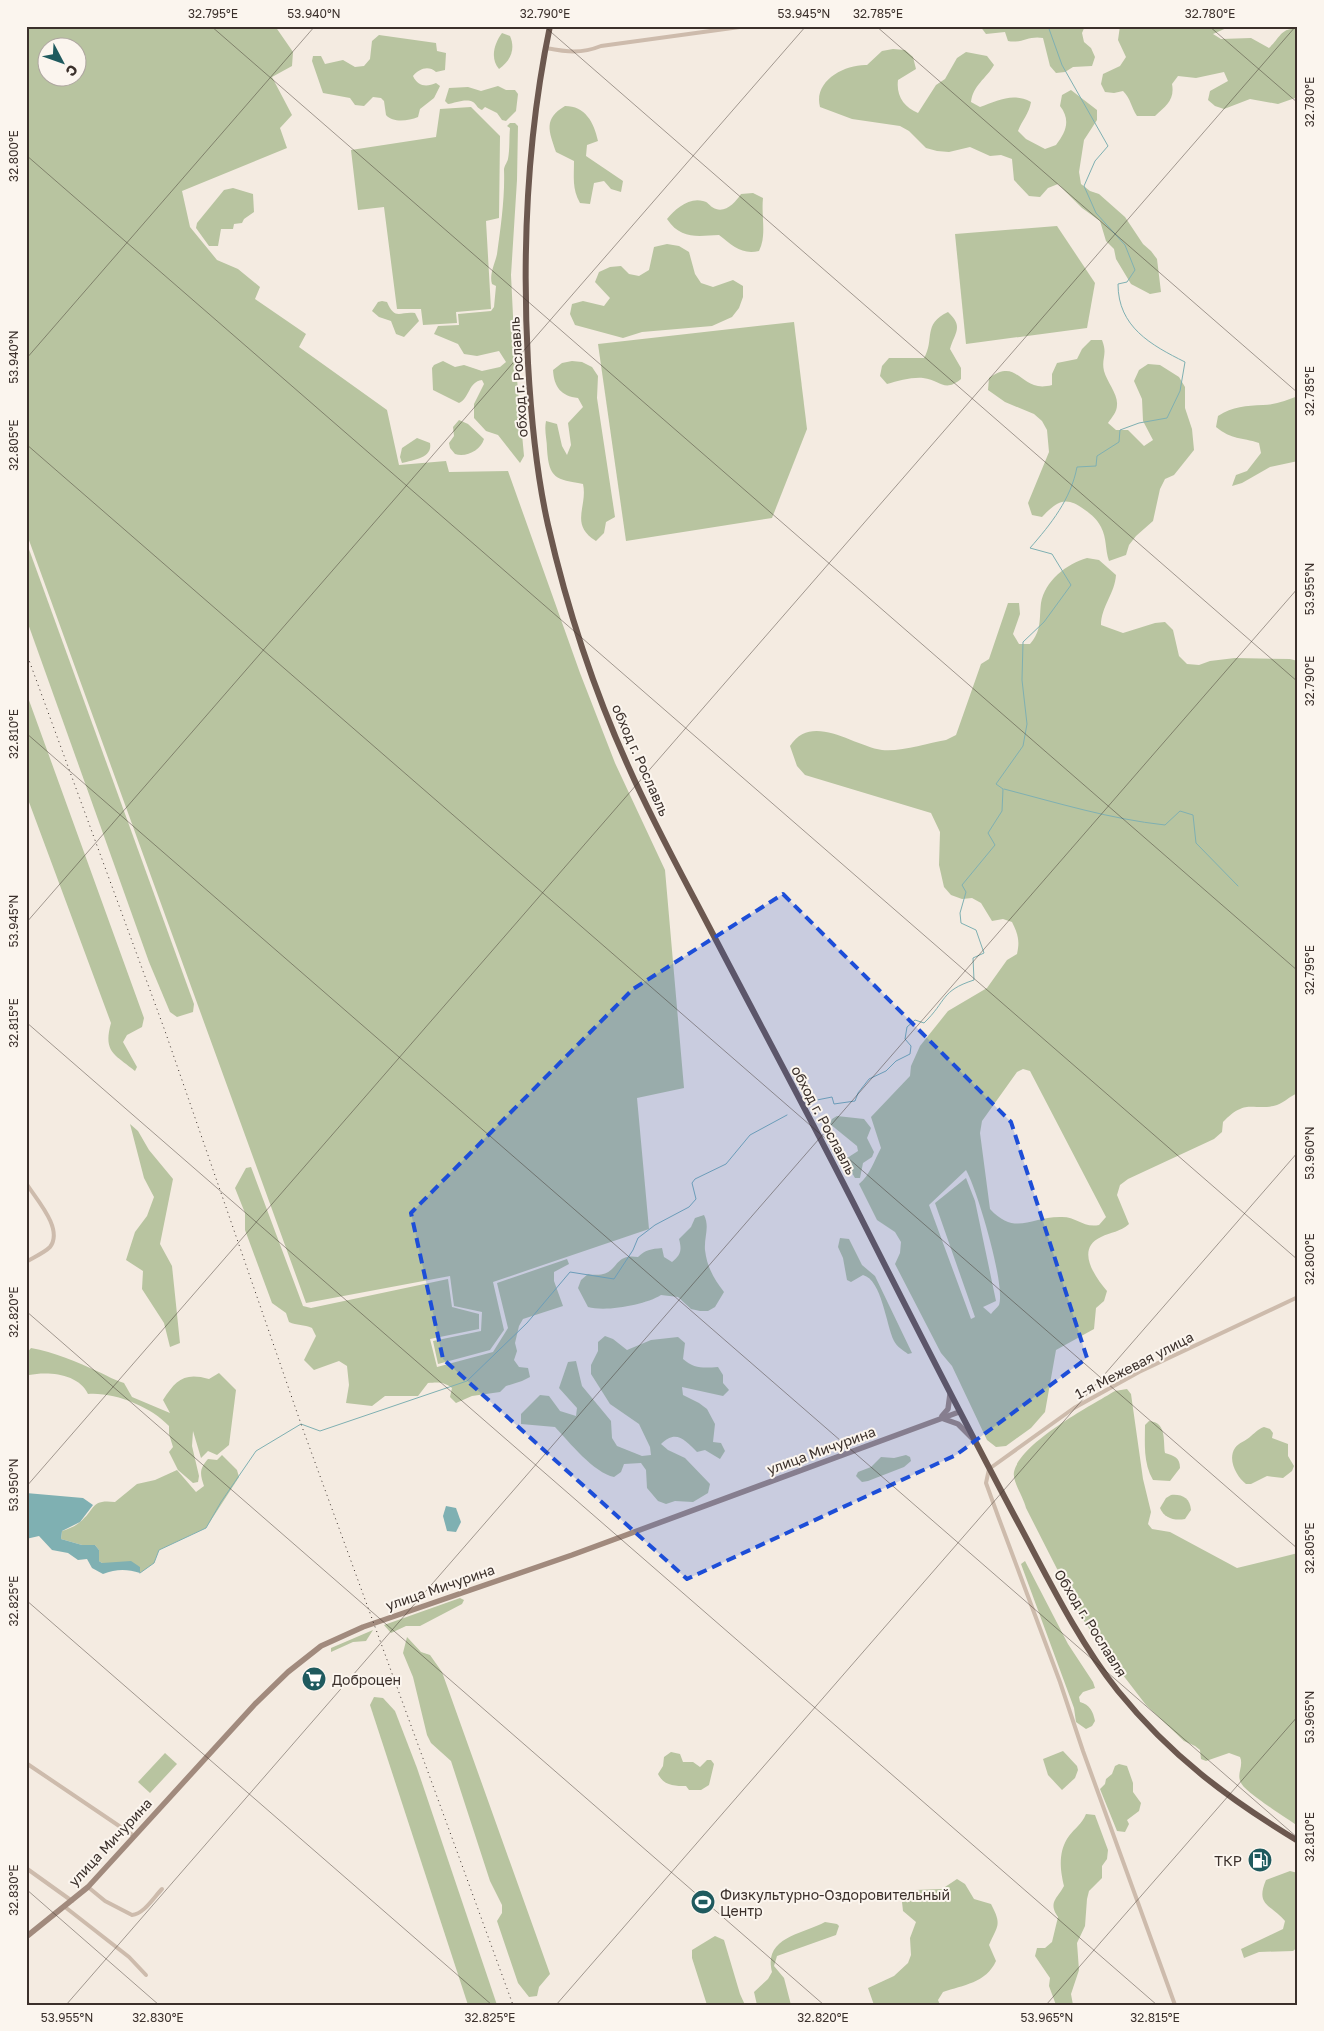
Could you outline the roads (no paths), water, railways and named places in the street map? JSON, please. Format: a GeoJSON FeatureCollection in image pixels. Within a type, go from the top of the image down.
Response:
{"type":"FeatureCollection","features":[{"type":"Feature","properties":{"kind":"highway","name":"обход г. Рославль"},"geometry":{"type":"LineString","coordinates":[[550,26],[533,136],[527,219],[526,334],[533,428],[540,488],[566,594],[599,693],[618,742],[650,814],[856,1207],[973,1439]]}},
{"type":"Feature","properties":{"kind":"highway","name":"Обход г. Рославля"},"geometry":{"type":"LineString","coordinates":[[973,1439],[1086,1644],[1117,1689],[1149,1726],[1212,1784],[1250,1811],[1298,1841]]}},
{"type":"Feature","properties":{"kind":"main road"},"geometry":{"type":"LineString","coordinates":[[939,1420],[948,1409],[950,1394]]}},
{"type":"Feature","properties":{"kind":"main road","name":"улица Мичурина"},"geometry":{"type":"LineString","coordinates":[[26,1937],[88,1887],[288,1672],[321,1646],[363,1627],[528,1571],[959,1412]]}},
{"type":"Feature","properties":{"kind":"main road"},"geometry":{"type":"LineString","coordinates":[[939,1420],[952,1421],[973,1439]]}},
{"type":"Feature","properties":{"kind":"street"},"geometry":{"type":"LineString","coordinates":[[546,48],[570,53],[585,52],[601,46],[747,26]]}},
{"type":"Feature","properties":{"kind":"street"},"geometry":{"type":"LineString","coordinates":[[26,1183],[49,1220],[54,1236],[48,1249],[26,1262]]}},
{"type":"Feature","properties":{"kind":"street","name":"1-я Межевая улица"},"geometry":{"type":"LineString","coordinates":[[989,1469],[1074,1408],[1140,1371],[1298,1298]]}},
{"type":"Feature","properties":{"kind":"street"},"geometry":{"type":"LineString","coordinates":[[989,1469],[986,1483],[1060,1682],[1083,1752],[1175,2005]]}},
{"type":"Feature","properties":{"kind":"street"},"geometry":{"type":"LineString","coordinates":[[26,1763],[134,1836]]}},
{"type":"Feature","properties":{"kind":"street"},"geometry":{"type":"LineString","coordinates":[[26,1868],[72,1901]]}},
{"type":"Feature","properties":{"kind":"street"},"geometry":{"type":"LineString","coordinates":[[88,1887],[105,1901],[132,1915],[136,1915],[144,1909],[162,1889]]}},
{"type":"Feature","properties":{"kind":"street"},"geometry":{"type":"LineString","coordinates":[[65,1907],[130,1957],[146,1975]]}},
{"type":"Feature","properties":{"kind":"water"},"geometry":{"type":"Polygon","coordinates":[[[26,1493],[83,1498],[93,1505],[80,1522],[62,1531],[61,1539],[82,1545],[95,1545],[99,1550],[99,1561],[102,1563],[131,1561],[140,1567],[140,1573],[121,1570],[103,1574],[92,1568],[87,1559],[78,1560],[68,1553],[52,1550],[39,1536],[26,1539],[26,1493]]]}},
{"type":"Feature","properties":{"kind":"water"},"geometry":{"type":"Polygon","coordinates":[[[446,1506],[456,1508],[461,1522],[456,1532],[447,1531],[443,1516],[446,1506]]]}},
{"type":"Feature","properties":{"kind":"waterway"},"geometry":{"type":"LineString","coordinates":[[817,1100],[832,1097],[834,1104],[855,1101],[858,1093],[869,1079],[886,1071],[896,1061],[910,1054],[911,1046],[905,1039],[907,1027],[915,1020],[924,1023],[949,993],[955,988],[974,980],[973,958],[984,953],[976,930],[961,923],[960,913],[966,892],[962,885],[995,845],[988,833],[1002,811],[1003,789],[996,784],[1023,746],[1027,724],[1022,680],[1023,642],[1044,622],[1071,585],[1052,554],[1030,548],[1053,520],[1065,500],[1077,467],[1096,466],[1097,456],[1119,442],[1120,430],[1139,423],[1167,418],[1180,391],[1185,362],[1160,349],[1139,333],[1130,323],[1119,299],[1118,284],[1127,282],[1135,270],[1125,245],[1096,213],[1084,186],[1095,161],[1108,146],[1062,65],[1048,26]]}},
{"type":"Feature","properties":{"kind":"waterway"},"geometry":{"type":"LineString","coordinates":[[1004,789],[1124,819],[1165,825],[1180,811],[1193,815],[1196,843],[1238,886]]}},
{"type":"Feature","properties":{"kind":"waterway"},"geometry":{"type":"LineString","coordinates":[[140,1573],[154,1563],[159,1550],[206,1528],[221,1502],[256,1451],[301,1424],[320,1431],[467,1381],[527,1323],[570,1272],[614,1279],[633,1250],[638,1238],[655,1225],[689,1207],[696,1199],[692,1183],[695,1179],[726,1164],[750,1135],[787,1115]]}},
{"type":"Feature","properties":{"kind":"railway"},"geometry":{"type":"LineString","coordinates":[[26,652],[165,1031],[301,1424],[513,2005]]}},
{"type":"Feature","properties":{"kind":"place","name":"Доброцен"},"geometry":{"type":"Point","coordinates":[314,1679]}},
{"type":"Feature","properties":{"kind":"place","name":"ТКР"},"geometry":{"type":"Point","coordinates":[1260,1860]}},
{"type":"Feature","properties":{"kind":"place","name":"Физкультурно-Оздоровительный Центр"},"geometry":{"type":"Point","coordinates":[703,1902]}}]}
